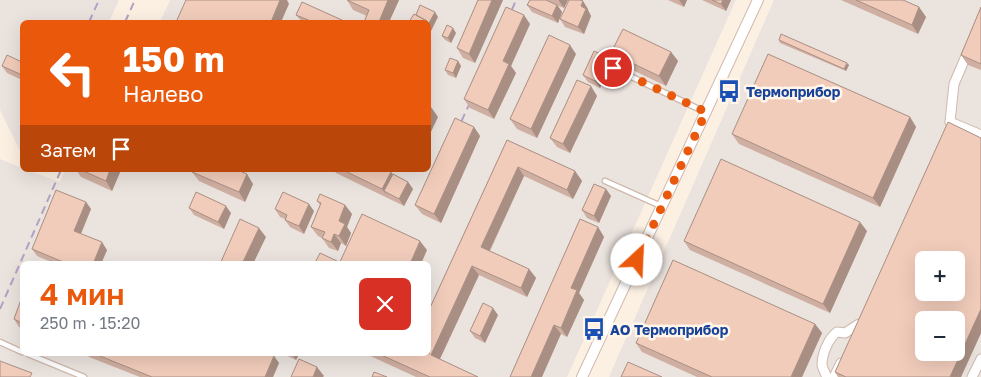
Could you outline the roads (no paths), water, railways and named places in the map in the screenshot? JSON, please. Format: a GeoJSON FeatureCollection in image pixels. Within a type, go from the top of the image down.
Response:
{"type":"FeatureCollection","features":[{"type":"Feature","properties":{"kind":"street"},"geometry":{"type":"LineString","coordinates":[[582,377],[758,0]]}},
{"type":"Feature","properties":{"kind":"street"},"geometry":{"type":"LineString","coordinates":[[971,43],[954,84],[948,126],[981,135]]}},
{"type":"Feature","properties":{"kind":"street"},"geometry":{"type":"LineString","coordinates":[[827,377],[822,367],[824,354],[831,336],[837,332],[846,333],[861,319],[834,377]]}},
{"type":"Feature","properties":{"kind":"street"},"geometry":{"type":"LineString","coordinates":[[972,377],[981,358]]}},
{"type":"Feature","properties":{"kind":"lane"},"geometry":{"type":"LineString","coordinates":[[613,68],[706,112]]}},
{"type":"Feature","properties":{"kind":"lane"},"geometry":{"type":"LineString","coordinates":[[606,181],[662,206]]}},
{"type":"Feature","properties":{"kind":"lane"},"geometry":{"type":"LineString","coordinates":[[1,344],[20,351]]}},
{"type":"Feature","properties":{"kind":"lane"},"geometry":{"type":"LineString","coordinates":[[33,356],[84,377]]}},
{"type":"Feature","properties":{"kind":"railway"},"geometry":{"type":"LineString","coordinates":[[90,20],[99,0]]}},
{"type":"Feature","properties":{"kind":"railway"},"geometry":{"type":"LineString","coordinates":[[126,20],[135,0]]}},
{"type":"Feature","properties":{"kind":"railway"},"geometry":{"type":"LineString","coordinates":[[507,22],[516,0]]}},
{"type":"Feature","properties":{"kind":"railway"},"geometry":{"type":"LineString","coordinates":[[456,133],[474,94]]}},
{"type":"Feature","properties":{"kind":"railway"},"geometry":{"type":"LineString","coordinates":[[21,261],[60,172]]}},
{"type":"Feature","properties":{"kind":"railway"},"geometry":{"type":"LineString","coordinates":[[0,309],[20,263]]}},
{"type":"Feature","properties":{"kind":"place","name":"Термоприбор"},"geometry":{"type":"Point","coordinates":[729,91]}},
{"type":"Feature","properties":{"kind":"place","name":"АО Термоприбор"},"geometry":{"type":"Point","coordinates":[594,329]}}]}
